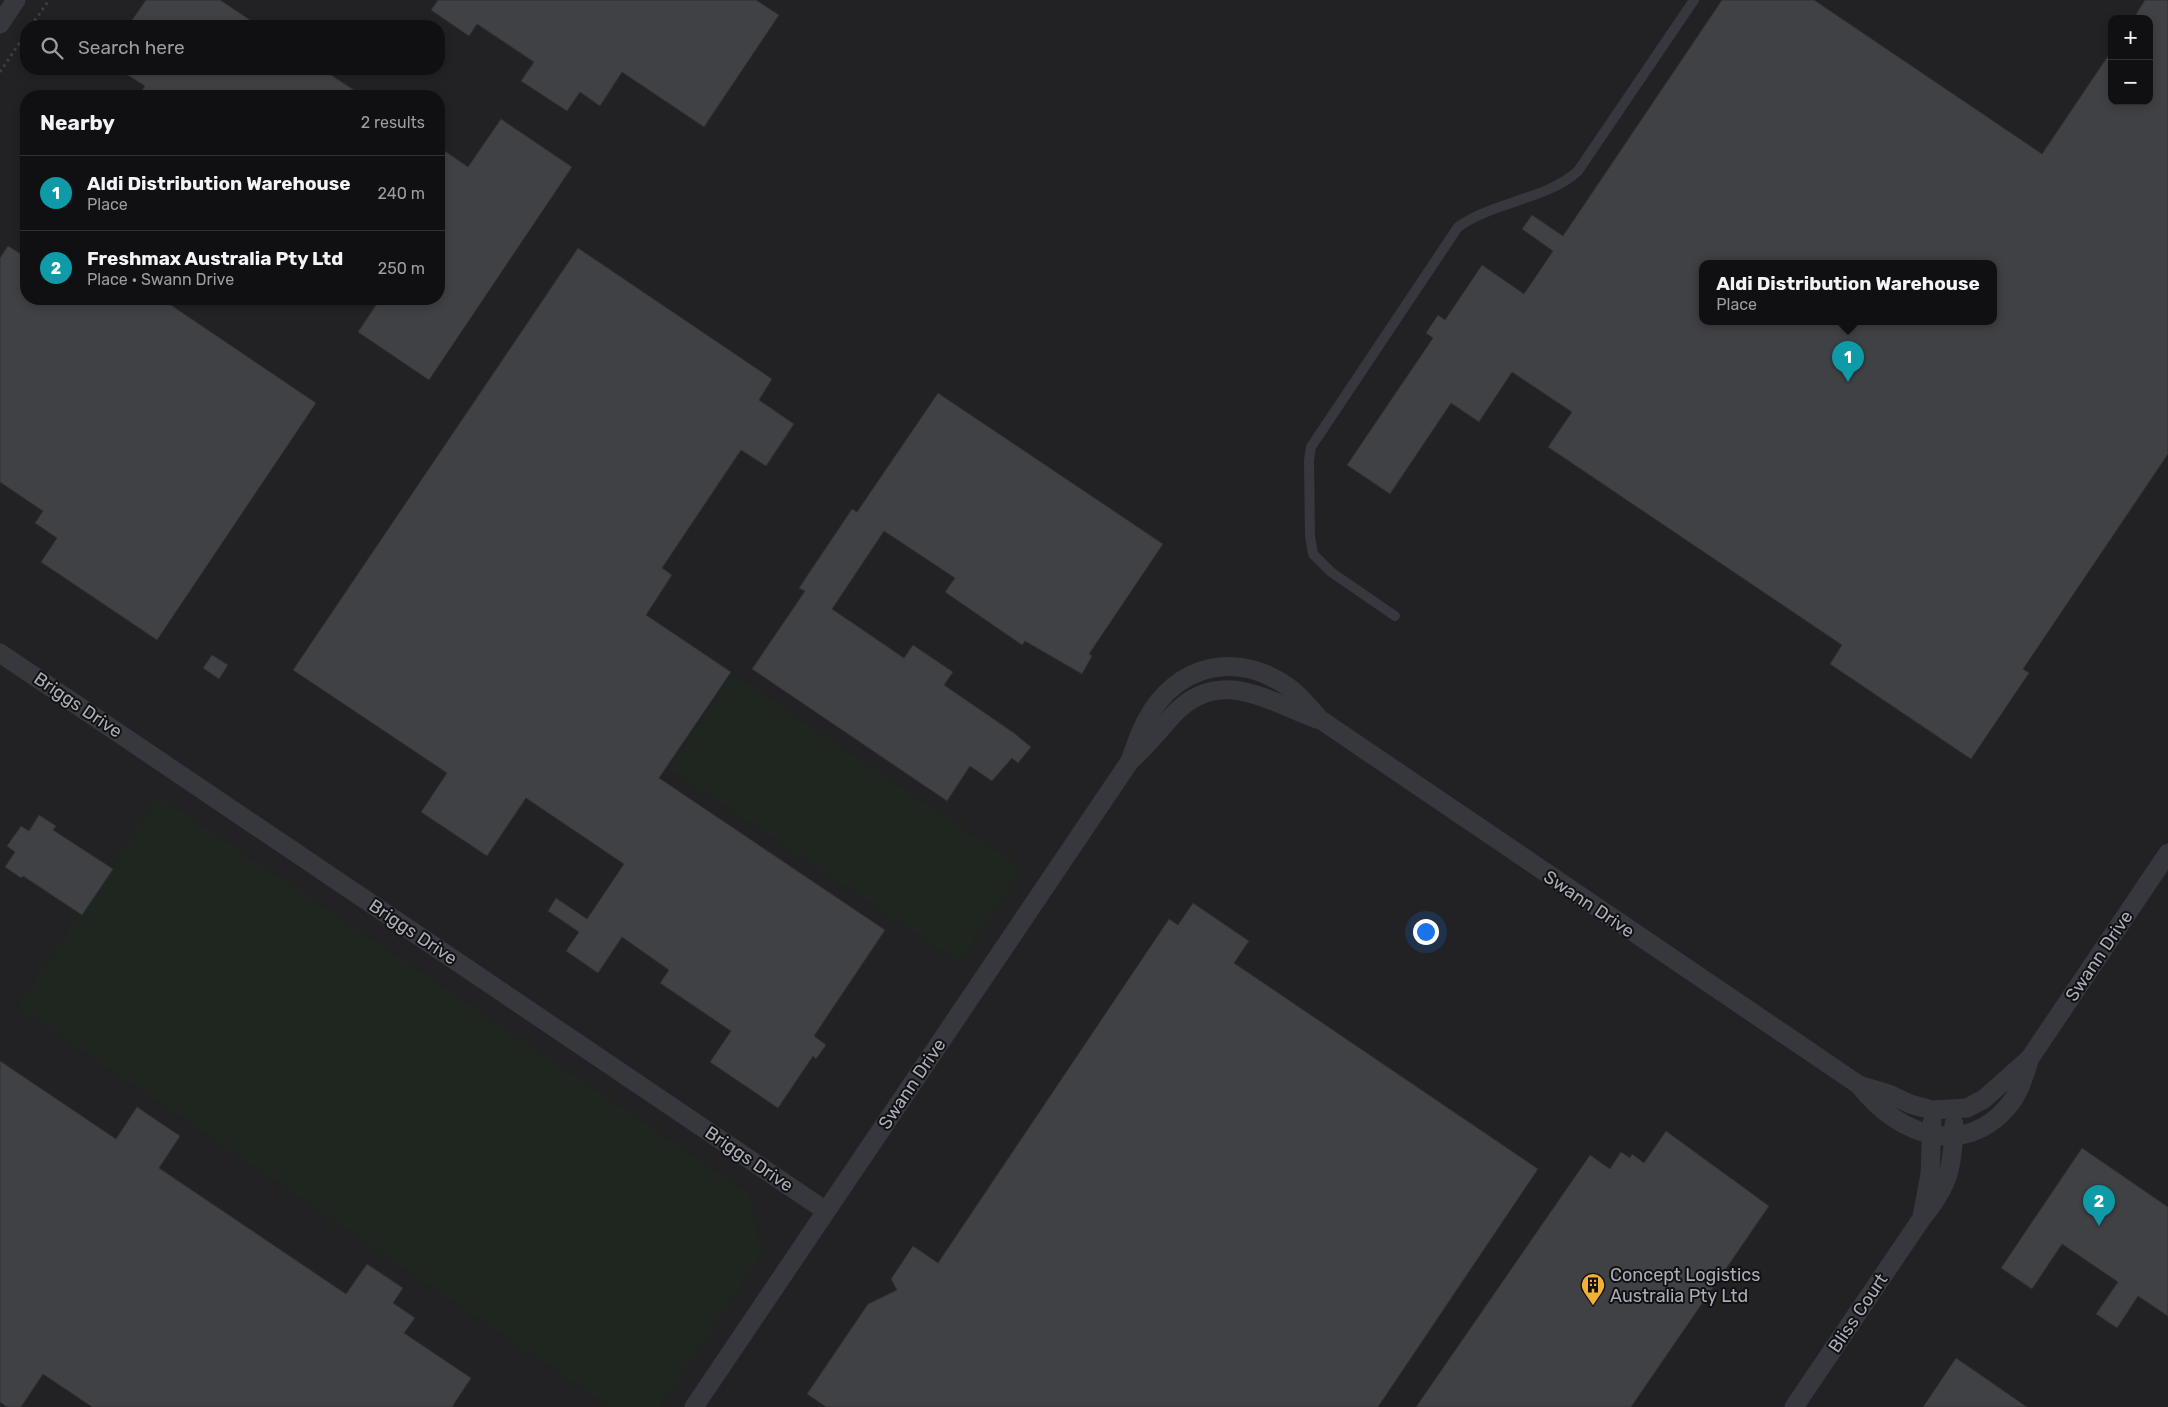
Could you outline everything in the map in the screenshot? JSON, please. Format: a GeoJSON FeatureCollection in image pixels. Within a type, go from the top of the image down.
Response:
{"type":"FeatureCollection","features":[{"type":"Feature","properties":{"kind":"street"},"geometry":{"type":"LineString","coordinates":[[0,24],[16,0]]}},
{"type":"Feature","properties":{"kind":"street","name":"Briggs Drive"},"geometry":{"type":"LineString","coordinates":[[0,653],[826,1211]]}},
{"type":"Feature","properties":{"kind":"street","name":"Swann Drive"},"geometry":{"type":"LineString","coordinates":[[1130,761],[1146,720],[1162,697],[1192,674],[1214,666],[1237,666],[1266,674],[1292,690],[1321,720],[1859,1086],[1881,1111],[1898,1122],[1932,1134],[1954,1136],[1982,1127],[2003,1110],[2021,1086],[2030,1058]]}},
{"type":"Feature","properties":{"kind":"street","name":"Swann Drive"},"geometry":{"type":"LineString","coordinates":[[694,1407],[1130,761],[1183,706],[1214,692],[1248,691],[1321,720]]}},
{"type":"Feature","properties":{"kind":"street","name":"Swann Drive"},"geometry":{"type":"LineString","coordinates":[[1859,1086],[1889,1094],[1910,1104],[1932,1110],[1967,1108],[1984,1099],[2030,1058],[2168,853]]}},
{"type":"Feature","properties":{"kind":"street","name":"Bliss Court"},"geometry":{"type":"LineString","coordinates":[[1922,1218],[1930,1174],[1932,1110]]}},
{"type":"Feature","properties":{"kind":"street","name":"Bliss Court"},"geometry":{"type":"LineString","coordinates":[[1794,1407],[1922,1218],[1944,1189],[1952,1161],[1954,1110]]}},
{"type":"Feature","properties":{"kind":"lane"},"geometry":{"type":"LineString","coordinates":[[1395,616],[1331,572],[1313,554],[1310,536],[1309,460],[1311,447],[1458,228],[1474,217],[1562,182],[1578,172],[1694,0]]}},
{"type":"Feature","properties":{"kind":"path"},"geometry":{"type":"LineString","coordinates":[[35,20],[49,0]]}},
{"type":"Feature","properties":{"kind":"path"},"geometry":{"type":"LineString","coordinates":[[0,72],[20,42]]}},
{"type":"Feature","properties":{"kind":"shaded area"},"geometry":{"type":"Polygon","coordinates":[[[0,0],[2168,0],[2168,1407],[0,1407],[0,0]]]}},
{"type":"Feature","properties":{"kind":"shaded area"},"geometry":{"type":"Polygon","coordinates":[[[733,674],[1022,868],[959,963],[669,769],[733,674]]]}},
{"type":"Feature","properties":{"kind":"shaded area"},"geometry":{"type":"Polygon","coordinates":[[[159,796],[750,1194],[762,1254],[659,1407],[610,1407],[17,1007],[159,796]]]}},
{"type":"Feature","properties":{"kind":"building"},"geometry":{"type":"Polygon","coordinates":[[[146,0],[220,0],[250,20],[132,20],[146,0]]]}},
{"type":"Feature","properties":{"kind":"building"},"geometry":{"type":"Polygon","coordinates":[[[438,0],[756,0],[779,15],[704,127],[622,72],[600,106],[580,92],[567,111],[521,81],[534,62],[477,24],[469,36],[431,10],[438,0]]]}},
{"type":"Feature","properties":{"kind":"building"},"geometry":{"type":"Polygon","coordinates":[[[1722,0],[1814,0],[2042,154],[2108,56],[2108,105],[2153,105],[2153,15],[2136,15],[2145,0],[2168,0],[2168,454],[2023,669],[2029,673],[1971,759],[1830,664],[1842,645],[1548,447],[1572,412],[1512,372],[1479,422],[1451,403],[1390,494],[1347,465],[1433,338],[1426,333],[1438,315],[1445,320],[1482,265],[1524,294],[1553,251],[1522,229],[1532,215],[1563,236],[1722,0]]]}},
{"type":"Feature","properties":{"kind":"building"},"geometry":{"type":"Polygon","coordinates":[[[128,75],[331,75],[354,90],[142,90],[145,86],[128,75]]]}},
{"type":"Feature","properties":{"kind":"building"},"geometry":{"type":"Polygon","coordinates":[[[501,119],[572,167],[429,380],[358,332],[376,305],[445,305],[445,151],[468,167],[501,119]]]}},
{"type":"Feature","properties":{"kind":"building"},"geometry":{"type":"Polygon","coordinates":[[[8,246],[20,253],[20,305],[171,305],[316,403],[157,640],[41,562],[57,538],[35,523],[43,511],[0,482],[0,258],[8,246]]]}},
{"type":"Feature","properties":{"kind":"building"},"geometry":{"type":"Polygon","coordinates":[[[578,248],[772,379],[759,400],[794,424],[766,466],[741,450],[662,568],[672,575],[646,615],[731,672],[659,778],[885,930],[814,1036],[826,1045],[816,1059],[813,1056],[778,1108],[710,1062],[731,1031],[660,983],[669,970],[622,937],[598,973],[566,951],[579,932],[548,911],[556,898],[587,919],[624,864],[526,798],[487,856],[421,812],[447,773],[293,670],[578,248]]]}},
{"type":"Feature","properties":{"kind":"building"},"geometry":{"type":"Polygon","coordinates":[[[938,393],[1163,544],[1089,654],[1092,656],[1082,674],[1025,641],[1022,645],[945,592],[955,578],[884,531],[832,609],[904,658],[913,645],[953,672],[944,685],[1014,733],[1031,747],[1018,763],[1012,758],[992,781],[970,766],[947,801],[752,669],[805,591],[799,588],[852,509],[857,512],[938,393]]]}},
{"type":"Feature","properties":{"kind":"building"},"geometry":{"type":"Polygon","coordinates":[[[212,655],[228,665],[219,679],[203,668],[212,655]]]}},
{"type":"Feature","properties":{"kind":"building"},"geometry":{"type":"Polygon","coordinates":[[[39,815],[56,826],[53,830],[113,869],[82,915],[23,876],[21,878],[5,867],[15,852],[7,846],[21,826],[29,831],[39,815]]]}},
{"type":"Feature","properties":{"kind":"building"},"geometry":{"type":"Polygon","coordinates":[[[1193,903],[1249,941],[1234,963],[1538,1169],[1378,1407],[826,1407],[807,1394],[868,1304],[897,1290],[891,1279],[913,1246],[938,1263],[1169,919],[1178,925],[1193,903]]]}},
{"type":"Feature","properties":{"kind":"building"},"geometry":{"type":"Polygon","coordinates":[[[0,1061],[116,1139],[137,1107],[180,1136],[159,1168],[346,1294],[367,1264],[403,1288],[393,1303],[415,1318],[404,1333],[471,1378],[452,1407],[92,1407],[43,1374],[21,1407],[7,1407],[0,1402],[0,1061]]]}},
{"type":"Feature","properties":{"kind":"building","name":"Concept Logistics Australia Pty Ltd"},"geometry":{"type":"Polygon","coordinates":[[[1666,1131],[1769,1206],[1631,1407],[1416,1407],[1590,1155],[1610,1169],[1621,1152],[1630,1158],[1632,1154],[1644,1163],[1666,1131]]]}},
{"type":"Feature","properties":{"kind":"building"},"geometry":{"type":"Polygon","coordinates":[[[2082,1148],[2168,1207],[2168,1316],[2138,1296],[2117,1328],[2096,1314],[2118,1282],[2062,1244],[2032,1289],[2001,1268],[2082,1148]]]}},
{"type":"Feature","properties":{"kind":"building"},"geometry":{"type":"Polygon","coordinates":[[[1956,1358],[2027,1407],[1923,1407],[1956,1358]]]}},
{"type":"Feature","properties":{"kind":"place","name":"Aldi Distribution Warehouse"},"geometry":{"type":"Point","coordinates":[1848,382]}},
{"type":"Feature","properties":{"kind":"place","name":"Freshmax Australia Pty Ltd"},"geometry":{"type":"Point","coordinates":[2099,1226]}},
{"type":"Feature","properties":{"kind":"place","name":"Concept Logistics Australia Pty Ltd"},"geometry":{"type":"Point","coordinates":[1593,1306]}}]}
